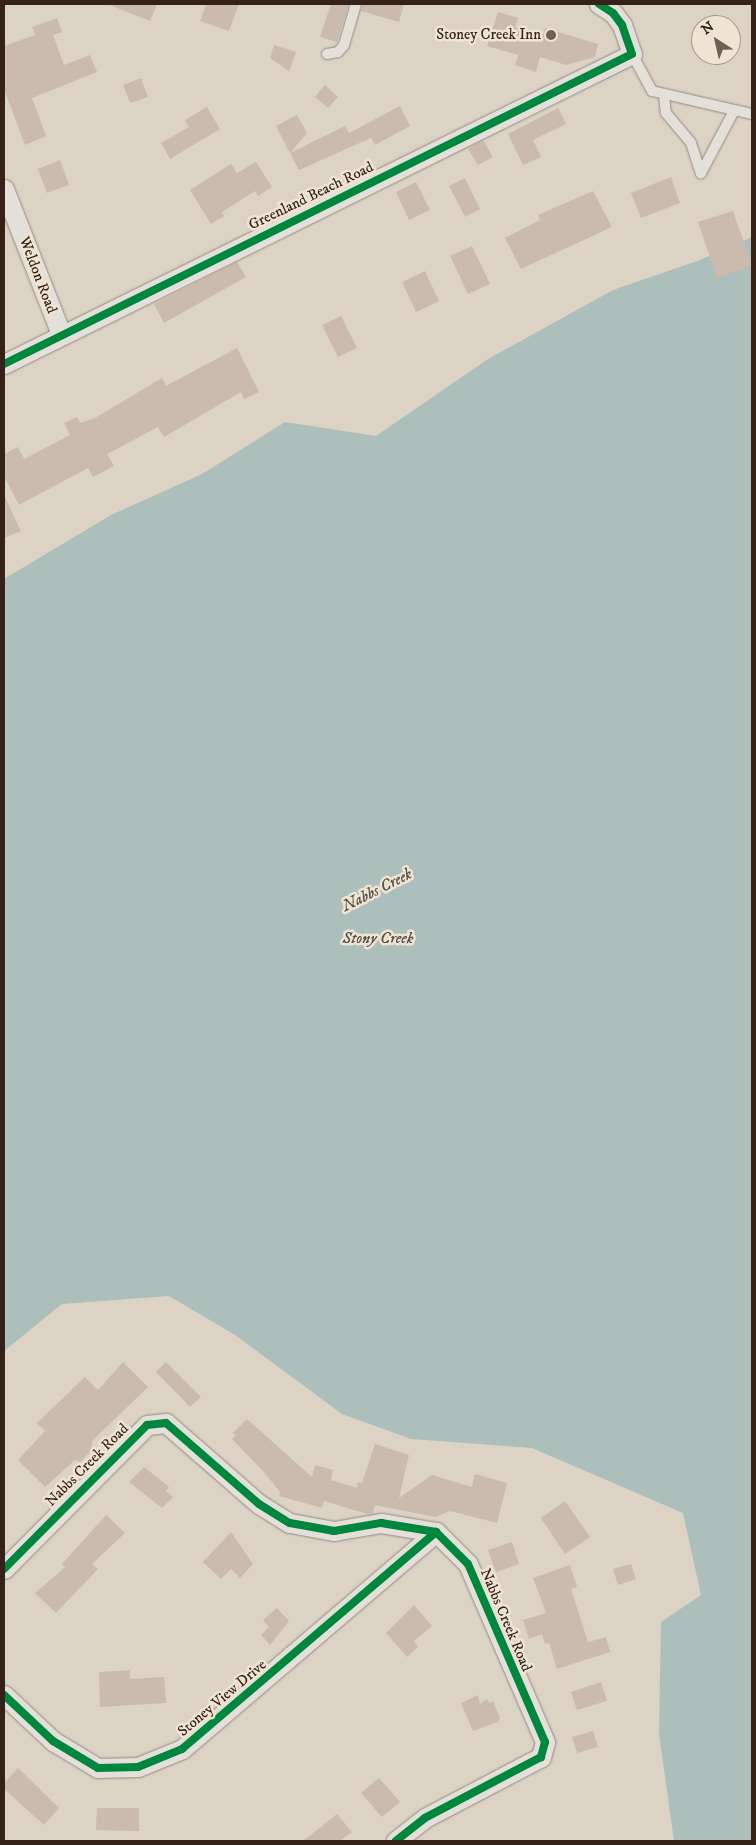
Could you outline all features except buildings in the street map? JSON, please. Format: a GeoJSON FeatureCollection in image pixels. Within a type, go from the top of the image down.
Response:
{"type":"FeatureCollection","features":[{"type":"Feature","properties":{"kind":"street"},"geometry":{"type":"LineString","coordinates":[[599,4],[613,13],[622,26],[632,54]]}},
{"type":"Feature","properties":{"kind":"street","name":"Greenland Beach Road"},"geometry":{"type":"LineString","coordinates":[[4,364],[61,334],[632,54]]}},
{"type":"Feature","properties":{"kind":"street","name":"Weldon Road"},"geometry":{"type":"LineString","coordinates":[[4,189],[61,334]]}},
{"type":"Feature","properties":{"kind":"street","name":"Nabbs Creek Road"},"geometry":{"type":"LineString","coordinates":[[4,1569],[147,1425],[166,1423],[259,1504],[290,1523],[334,1531],[381,1523],[436,1532],[468,1564],[545,1742],[541,1757],[425,1818],[396,1841]]}},
{"type":"Feature","properties":{"kind":"street","name":"Stoney View Drive"},"geometry":{"type":"LineString","coordinates":[[4,1695],[53,1741],[98,1768],[138,1768],[182,1750],[436,1532]]}},
{"type":"Feature","properties":{"kind":"lane"},"geometry":{"type":"LineString","coordinates":[[327,54],[338,52],[344,45],[356,4]]}},
{"type":"Feature","properties":{"kind":"lane"},"geometry":{"type":"LineString","coordinates":[[632,54],[652,91],[752,114]]}},
{"type":"Feature","properties":{"kind":"lane"},"geometry":{"type":"LineString","coordinates":[[664,95],[666,113],[691,143],[701,173],[734,111]]}},
{"type":"Feature","properties":{"kind":"water","name":"Stony Creek"},"geometry":{"type":"Polygon","coordinates":[[[752,237],[752,1841],[674,1841],[659,1734],[661,1622],[701,1595],[683,1513],[532,1448],[411,1439],[342,1414],[235,1335],[169,1296],[62,1304],[4,1351],[4,579],[111,515],[202,474],[285,422],[376,436],[488,359],[613,290],[700,260],[752,237]]]}},
{"type":"Feature","properties":{"kind":"cycle path"},"geometry":{"type":"LineString","coordinates":[[4,364],[632,54],[622,25],[613,13],[599,4]]}},
{"type":"Feature","properties":{"kind":"cycle path"},"geometry":{"type":"LineString","coordinates":[[4,1569],[147,1425],[166,1423],[259,1504],[290,1523],[334,1531],[381,1523],[436,1532],[468,1564],[545,1742],[541,1757],[425,1818],[396,1841]]}},
{"type":"Feature","properties":{"kind":"cycle path"},"geometry":{"type":"LineString","coordinates":[[4,1695],[53,1741],[98,1768],[138,1767],[182,1749],[436,1532]]}},
{"type":"Feature","properties":{"kind":"place","name":"Stoney Creek Inn"},"geometry":{"type":"Point","coordinates":[551,35]}},
{"type":"Feature","properties":{"kind":"water label","name":"Nabbs Creek"},"geometry":{"type":"Point","coordinates":[377,890]}}]}
